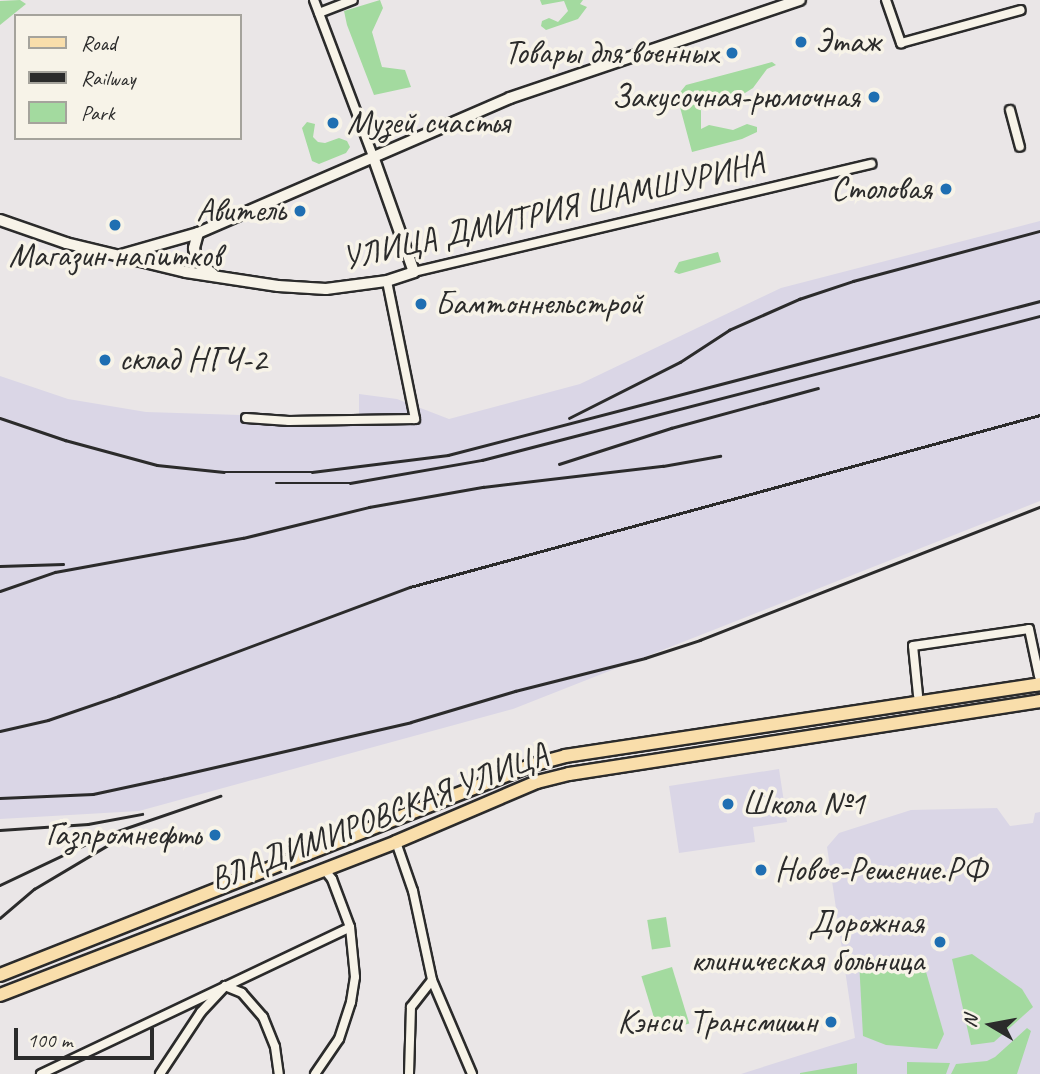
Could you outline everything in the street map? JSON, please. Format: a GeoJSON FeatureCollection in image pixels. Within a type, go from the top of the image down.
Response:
{"type":"FeatureCollection","features":[{"type":"Feature","properties":{"kind":"main road","name":"ВЛАДИМИРОВСКАЯ УЛИЦА"},"geometry":{"type":"LineString","coordinates":[[0,975],[532,765],[565,756],[1039,680]]}},
{"type":"Feature","properties":{"kind":"main road","name":"ВЛАДИМИРОВСКАЯ УЛИЦА"},"geometry":{"type":"LineString","coordinates":[[0,995],[396,842],[528,785],[569,774],[1040,701]]}},
{"type":"Feature","properties":{"kind":"street"},"geometry":{"type":"LineString","coordinates":[[314,0],[414,272]]}},
{"type":"Feature","properties":{"kind":"street"},"geometry":{"type":"LineString","coordinates":[[319,13],[353,0]]}},
{"type":"Feature","properties":{"kind":"street"},"geometry":{"type":"LineString","coordinates":[[121,255],[198,233],[374,159],[510,97],[800,0]]}},
{"type":"Feature","properties":{"kind":"street"},"geometry":{"type":"LineString","coordinates":[[886,0],[901,43],[1021,10]]}},
{"type":"Feature","properties":{"kind":"street"},"geometry":{"type":"LineString","coordinates":[[1010,110],[1020,147]]}},
{"type":"Feature","properties":{"kind":"street","name":"УЛИЦА ДМИТРИЯ ШАМШУРИНА"},"geometry":{"type":"LineString","coordinates":[[0,220],[66,243],[121,255],[144,264],[278,286],[326,289],[387,281],[414,272],[871,164]]}},
{"type":"Feature","properties":{"kind":"street"},"geometry":{"type":"LineString","coordinates":[[198,233],[194,248],[197,262],[213,274]]}},
{"type":"Feature","properties":{"kind":"street"},"geometry":{"type":"LineString","coordinates":[[246,418],[415,419],[387,281]]}},
{"type":"Feature","properties":{"kind":"street"},"geometry":{"type":"LineString","coordinates":[[918,695],[913,646],[1030,629],[1039,680]]}},
{"type":"Feature","properties":{"kind":"street"},"geometry":{"type":"LineString","coordinates":[[396,842],[413,891],[432,981],[472,1074]]}},
{"type":"Feature","properties":{"kind":"street"},"geometry":{"type":"LineString","coordinates":[[315,1074],[339,1039],[351,1002],[355,977],[350,927],[332,879],[324,868]]}},
{"type":"Feature","properties":{"kind":"street"},"geometry":{"type":"LineString","coordinates":[[41,1074],[350,927]]}},
{"type":"Feature","properties":{"kind":"street"},"geometry":{"type":"LineString","coordinates":[[409,1074],[411,1007],[432,981]]}},
{"type":"Feature","properties":{"kind":"street"},"geometry":{"type":"LineString","coordinates":[[160,1074],[201,1012],[225,986]]}},
{"type":"Feature","properties":{"kind":"street"},"geometry":{"type":"LineString","coordinates":[[225,986],[242,993],[263,1017],[275,1047],[279,1074]]}},
{"type":"Feature","properties":{"kind":"shaded area"},"geometry":{"type":"Polygon","coordinates":[[[1040,221],[1040,501],[513,709],[139,811],[0,819],[0,376],[68,399],[146,412],[335,418],[359,416],[359,394],[397,399],[449,419],[580,384],[781,288],[1040,221]]]}},
{"type":"Feature","properties":{"kind":"shaded area","name":"Школа №1"},"geometry":{"type":"Polygon","coordinates":[[[779,769],[787,822],[753,827],[755,842],[679,853],[669,786],[779,769]]]}},
{"type":"Feature","properties":{"kind":"shaded area","name":"Дорожная клиническая больница"},"geometry":{"type":"Polygon","coordinates":[[[997,808],[1010,826],[1033,823],[1035,813],[1040,812],[1040,1074],[741,1074],[855,1038],[827,847],[839,833],[911,810],[997,808]]]}},
{"type":"Feature","properties":{"kind":"green space"},"geometry":{"type":"Polygon","coordinates":[[[20,0],[26,4],[0,25],[0,1],[20,0]]]}},
{"type":"Feature","properties":{"kind":"green space"},"geometry":{"type":"Polygon","coordinates":[[[380,0],[383,8],[372,32],[382,67],[405,70],[411,87],[374,95],[344,11],[380,0]]]}},
{"type":"Feature","properties":{"kind":"green space"},"geometry":{"type":"Polygon","coordinates":[[[540,0],[583,0],[580,4],[587,7],[578,19],[546,30],[541,26],[542,21],[549,18],[558,22],[568,11],[564,1],[542,5],[540,0]]]}},
{"type":"Feature","properties":{"kind":"green space"},"geometry":{"type":"Polygon","coordinates":[[[772,62],[776,65],[767,69],[753,88],[737,98],[705,101],[701,110],[701,129],[709,125],[733,130],[747,124],[757,127],[757,132],[742,139],[692,152],[677,96],[686,85],[772,62]]]}},
{"type":"Feature","properties":{"kind":"green space"},"geometry":{"type":"Polygon","coordinates":[[[307,122],[315,124],[313,137],[318,142],[325,143],[339,138],[347,141],[350,147],[346,153],[319,164],[312,161],[302,128],[307,122]]]}},
{"type":"Feature","properties":{"kind":"green space"},"geometry":{"type":"Polygon","coordinates":[[[718,252],[721,262],[679,274],[674,272],[679,262],[718,252]]]}},
{"type":"Feature","properties":{"kind":"green space"},"geometry":{"type":"Polygon","coordinates":[[[666,917],[671,947],[652,950],[647,920],[666,917]]]}},
{"type":"Feature","properties":{"kind":"green space"},"geometry":{"type":"Polygon","coordinates":[[[972,954],[1022,989],[1033,1007],[994,1042],[971,1045],[952,959],[972,954]]]}},
{"type":"Feature","properties":{"kind":"green space"},"geometry":{"type":"Polygon","coordinates":[[[922,958],[944,1034],[937,1049],[886,1045],[863,1036],[859,960],[922,958]]]}},
{"type":"Feature","properties":{"kind":"green space"},"geometry":{"type":"Polygon","coordinates":[[[672,967],[689,1023],[659,1033],[641,976],[672,967]]]}},
{"type":"Feature","properties":{"kind":"green space"},"geometry":{"type":"Polygon","coordinates":[[[1027,1028],[1031,1031],[1017,1074],[951,1074],[956,1064],[987,1061],[995,1057],[1027,1028]]]}},
{"type":"Feature","properties":{"kind":"green space"},"geometry":{"type":"Polygon","coordinates":[[[907,1062],[950,1063],[946,1074],[907,1074],[907,1062]]]}},
{"type":"Feature","properties":{"kind":"green space"},"geometry":{"type":"Polygon","coordinates":[[[857,1063],[857,1074],[800,1074],[800,1073],[857,1063]]]}},
{"type":"Feature","properties":{"kind":"railway"},"geometry":{"type":"LineString","coordinates":[[569,418],[680,362],[729,330],[799,299],[853,281],[1040,231]]}},
{"type":"Feature","properties":{"kind":"railway"},"geometry":{"type":"LineString","coordinates":[[0,418],[65,440],[157,465],[224,472],[312,472],[448,455],[1040,301]]}},
{"type":"Feature","properties":{"kind":"railway"},"geometry":{"type":"LineString","coordinates":[[276,483],[350,483],[482,460],[1040,316]]}},
{"type":"Feature","properties":{"kind":"railway"},"geometry":{"type":"LineString","coordinates":[[559,464],[671,428],[818,388]]}},
{"type":"Feature","properties":{"kind":"railway"},"geometry":{"type":"LineString","coordinates":[[0,731],[48,720],[118,696],[410,587],[1040,415]]}},
{"type":"Feature","properties":{"kind":"railway"},"geometry":{"type":"LineString","coordinates":[[0,591],[55,572],[243,538],[369,507],[483,487],[663,466],[720,456]]}},
{"type":"Feature","properties":{"kind":"railway"},"geometry":{"type":"LineString","coordinates":[[0,798],[93,794],[163,779],[411,722],[515,691],[645,658],[700,640],[1040,507]]}},
{"type":"Feature","properties":{"kind":"railway"},"geometry":{"type":"LineString","coordinates":[[0,566],[63,564]]}},
{"type":"Feature","properties":{"kind":"railway"},"geometry":{"type":"LineString","coordinates":[[0,885],[103,836],[220,796]]}},
{"type":"Feature","properties":{"kind":"railway"},"geometry":{"type":"LineString","coordinates":[[0,830],[88,824],[142,814]]}},
{"type":"Feature","properties":{"kind":"railway"},"geometry":{"type":"LineString","coordinates":[[0,918],[34,889],[120,838]]}},
{"type":"Feature","properties":{"kind":"place","name":"Этаж"},"geometry":{"type":"Point","coordinates":[801,42]}},
{"type":"Feature","properties":{"kind":"place","name":"Товары для военных"},"geometry":{"type":"Point","coordinates":[732,53]}},
{"type":"Feature","properties":{"kind":"place","name":"Закусочная-рюмочная"},"geometry":{"type":"Point","coordinates":[874,97]}},
{"type":"Feature","properties":{"kind":"place","name":"Музей счастья"},"geometry":{"type":"Point","coordinates":[333,123]}},
{"type":"Feature","properties":{"kind":"place","name":"Столовая"},"geometry":{"type":"Point","coordinates":[946,189]}},
{"type":"Feature","properties":{"kind":"place","name":"Авитель"},"geometry":{"type":"Point","coordinates":[300,211]}},
{"type":"Feature","properties":{"kind":"place","name":"Магазин напитков"},"geometry":{"type":"Point","coordinates":[115,225]}},
{"type":"Feature","properties":{"kind":"place","name":"Бамтоннельстрой"},"geometry":{"type":"Point","coordinates":[421,304]}},
{"type":"Feature","properties":{"kind":"place","name":"склад НГЧ-2"},"geometry":{"type":"Point","coordinates":[105,360]}},
{"type":"Feature","properties":{"kind":"place","name":"Школа №1"},"geometry":{"type":"Point","coordinates":[728,804]}},
{"type":"Feature","properties":{"kind":"place","name":"Газпромнефть"},"geometry":{"type":"Point","coordinates":[215,835]}},
{"type":"Feature","properties":{"kind":"place","name":"Новое-Решение.РФ"},"geometry":{"type":"Point","coordinates":[761,870]}},
{"type":"Feature","properties":{"kind":"place","name":"Дорожная клиническая больница"},"geometry":{"type":"Point","coordinates":[940,942]}},
{"type":"Feature","properties":{"kind":"place","name":"Кэнси Трансмишн"},"geometry":{"type":"Point","coordinates":[831,1022]}}]}
